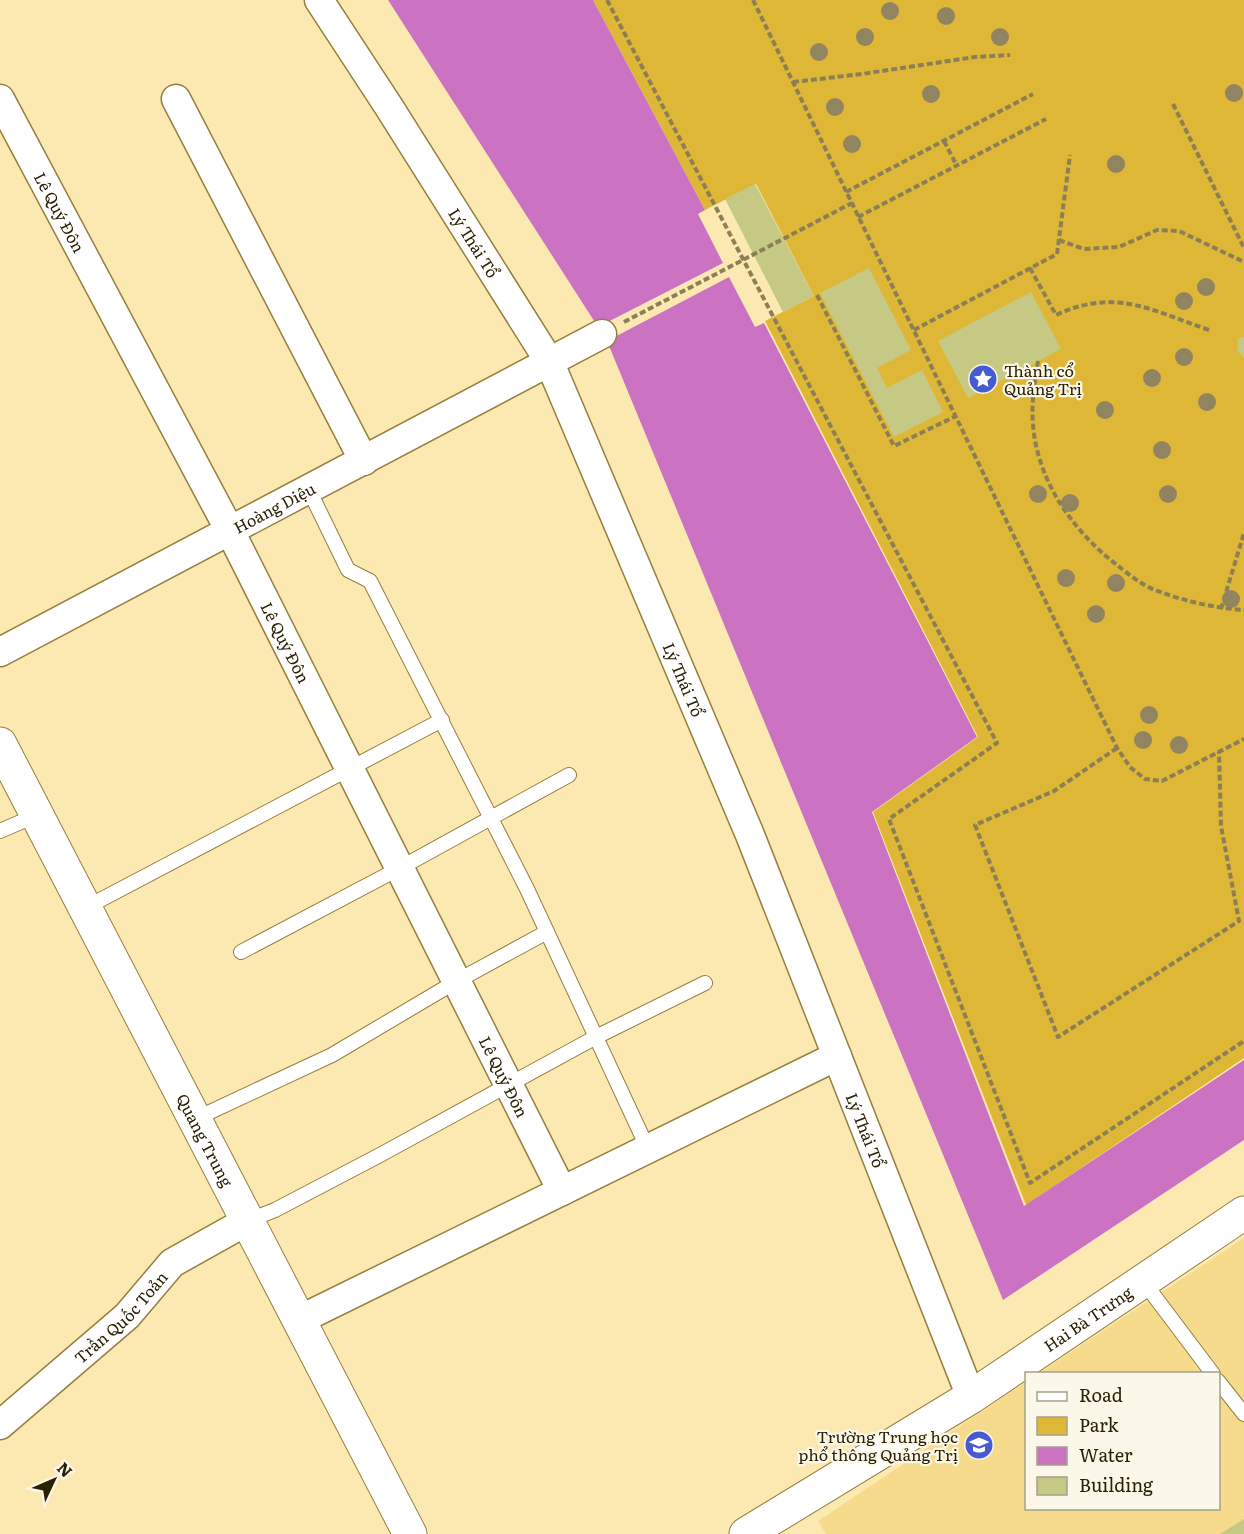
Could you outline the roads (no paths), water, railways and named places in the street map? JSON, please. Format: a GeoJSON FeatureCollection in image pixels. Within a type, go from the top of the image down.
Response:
{"type":"FeatureCollection","features":[{"type":"Feature","properties":{"kind":"street","name":"Lý Thái Tổ"},"geometry":{"type":"LineString","coordinates":[[319,0],[549,361],[750,835],[971,1396]]}},
{"type":"Feature","properties":{"kind":"street","name":"Lê Quý Đôn"},"geometry":{"type":"LineString","coordinates":[[0,99],[230,531],[562,1191]]}},
{"type":"Feature","properties":{"kind":"street"},"geometry":{"type":"LineString","coordinates":[[176,99],[364,461]]}},
{"type":"Feature","properties":{"kind":"street","name":"Hoàng Diệu"},"geometry":{"type":"LineString","coordinates":[[0,652],[602,334]]}},
{"type":"Feature","properties":{"kind":"street","name":"Quang Trung"},"geometry":{"type":"LineString","coordinates":[[0,744],[410,1534]]}},
{"type":"Feature","properties":{"kind":"street"},"geometry":{"type":"LineString","coordinates":[[299,1320],[837,1056]]}},
{"type":"Feature","properties":{"kind":"street","name":"Hai Bà Trưng"},"geometry":{"type":"LineString","coordinates":[[746,1534],[971,1396],[1244,1213]]}},
{"type":"Feature","properties":{"kind":"street","name":"Trần Quốc Toản"},"geometry":{"type":"LineString","coordinates":[[0,1425],[127,1316],[172,1263],[247,1221]]}},
{"type":"Feature","properties":{"kind":"lane"},"geometry":{"type":"LineString","coordinates":[[309,490],[348,570],[370,581],[442,720],[547,932],[648,1149]]}},
{"type":"Feature","properties":{"kind":"lane"},"geometry":{"type":"LineString","coordinates":[[85,908],[442,720]]}},
{"type":"Feature","properties":{"kind":"lane"},"geometry":{"type":"LineString","coordinates":[[241,952],[569,775]]}},
{"type":"Feature","properties":{"kind":"lane"},"geometry":{"type":"LineString","coordinates":[[0,831],[37,815]]}},
{"type":"Feature","properties":{"kind":"lane"},"geometry":{"type":"LineString","coordinates":[[195,1119],[332,1055],[457,981],[547,932]]}},
{"type":"Feature","properties":{"kind":"lane"},"geometry":{"type":"LineString","coordinates":[[247,1221],[296,1199],[596,1037],[705,983]]}},
{"type":"Feature","properties":{"kind":"lane"},"geometry":{"type":"LineString","coordinates":[[1143,1281],[1211,1372]]}},
{"type":"Feature","properties":{"kind":"lane"},"geometry":{"type":"LineString","coordinates":[[1220,1384],[1244,1414]]}},
{"type":"Feature","properties":{"kind":"water"},"geometry":{"type":"Polygon","coordinates":[[[388,0],[593,0],[705,210],[698,214],[723,263],[598,327],[388,0]]]}},
{"type":"Feature","properties":{"kind":"water"},"geometry":{"type":"Polygon","coordinates":[[[729,277],[755,327],[764,323],[977,737],[872,812],[1024,1206],[1244,1060],[1244,1140],[1003,1300],[607,341],[729,277]]]}},
{"type":"Feature","properties":{"kind":"place","name":"Thành cổ Quảng Trị"},"geometry":{"type":"Point","coordinates":[983,379]}},
{"type":"Feature","properties":{"kind":"place","name":"Trường Trung học phổ thông Quảng Trị"},"geometry":{"type":"Point","coordinates":[979,1445]}}]}
